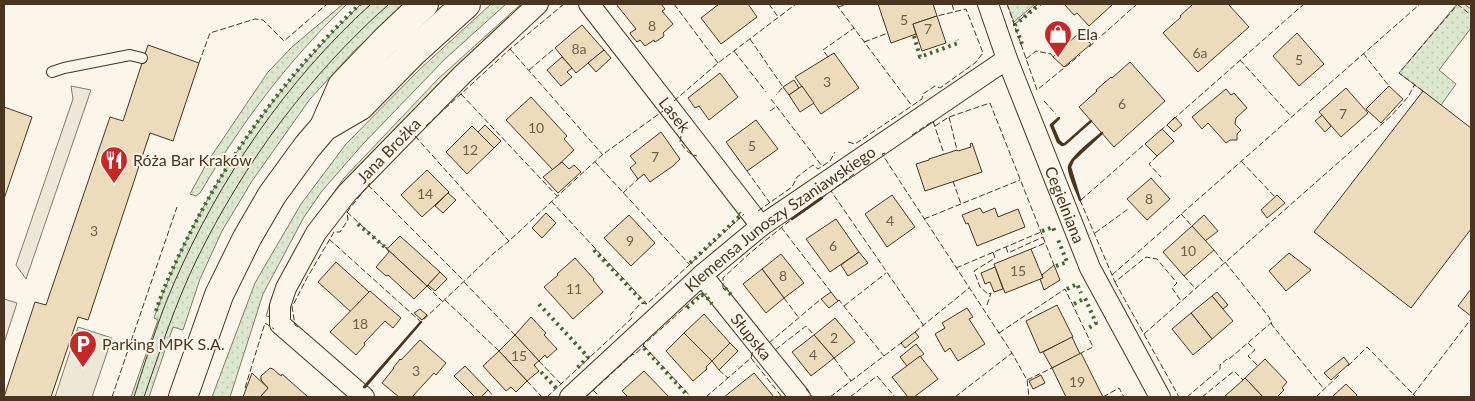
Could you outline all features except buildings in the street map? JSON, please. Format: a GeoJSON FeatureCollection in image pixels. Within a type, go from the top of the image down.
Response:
{"type":"FeatureCollection","features":[{"type":"Feature","properties":{"kind":"main road"},"geometry":{"type":"LineString","coordinates":[[183,397],[219,295],[247,238],[272,195],[324,127],[342,86],[424,4]]}},
{"type":"Feature","properties":{"kind":"main road"},"geometry":{"type":"LineString","coordinates":[[324,127],[360,106],[414,50],[466,4]]}},
{"type":"Feature","properties":{"kind":"street","name":"Jana Brożka"},"geometry":{"type":"LineString","coordinates":[[364,397],[280,324],[280,306],[286,288],[316,233],[347,193],[462,75],[538,4]]}},
{"type":"Feature","properties":{"kind":"street","name":"Lasek"},"geometry":{"type":"LineString","coordinates":[[589,4],[761,226]]}},
{"type":"Feature","properties":{"kind":"street","name":"Cegielniana"},"geometry":{"type":"LineString","coordinates":[[988,4],[1007,59],[1090,268],[1160,397]]}},
{"type":"Feature","properties":{"kind":"street","name":"Klemensa Junoszy Szaniawskiego"},"geometry":{"type":"LineString","coordinates":[[570,397],[702,275],[761,226],[1007,59]]}},
{"type":"Feature","properties":{"kind":"street","name":"Słupska"},"geometry":{"type":"LineString","coordinates":[[702,275],[800,397]]}},
{"type":"Feature","properties":{"kind":"lane"},"geometry":{"type":"LineString","coordinates":[[52,72],[130,55],[142,58]]}},
{"type":"Feature","properties":{"kind":"green space"},"geometry":{"type":"Polygon","coordinates":[[[343,4],[347,4],[285,71],[249,117],[200,193],[196,196],[190,194],[208,161],[268,72],[292,47],[343,4]]]}},
{"type":"Feature","properties":{"kind":"green space"},"geometry":{"type":"Polygon","coordinates":[[[361,4],[405,4],[354,51],[310,99],[252,181],[222,231],[200,279],[183,330],[173,327],[149,397],[131,397],[158,320],[154,318],[171,274],[191,231],[214,189],[239,149],[296,73],[361,4]]]}},
{"type":"Feature","properties":{"kind":"green space"},"geometry":{"type":"Polygon","coordinates":[[[491,4],[506,4],[445,59],[363,144],[322,191],[304,217],[263,294],[230,397],[212,397],[255,283],[301,204],[346,144],[419,70],[491,4]]]}},
{"type":"Feature","properties":{"kind":"green space"},"geometry":{"type":"Polygon","coordinates":[[[521,4],[528,4],[354,176],[276,318],[266,316],[272,297],[289,261],[344,178],[438,79],[521,4]]]}},
{"type":"Feature","properties":{"kind":"green space"},"geometry":{"type":"Polygon","coordinates":[[[1007,4],[1029,5],[1035,4],[1014,22],[1007,4]]]}},
{"type":"Feature","properties":{"kind":"green space"},"geometry":{"type":"Polygon","coordinates":[[[1457,4],[1464,4],[1471,9],[1471,28],[1439,70],[1456,84],[1441,105],[1399,73],[1457,4]]]}},
{"type":"Feature","properties":{"kind":"shaded area"},"geometry":{"type":"Polygon","coordinates":[[[71,86],[91,90],[26,279],[16,265],[73,99],[71,86]]]}},
{"type":"Feature","properties":{"kind":"shaded area"},"geometry":{"type":"Polygon","coordinates":[[[4,299],[17,303],[4,343],[4,299]]]}},
{"type":"Feature","properties":{"kind":"shaded area","name":"Parking MPK S.A."},"geometry":{"type":"Polygon","coordinates":[[[78,327],[112,338],[92,397],[55,397],[78,327]]]}},
{"type":"Feature","properties":{"kind":"tram line"},"geometry":{"type":"LineString","coordinates":[[134,397],[157,325],[174,283],[192,244],[234,169],[283,98],[340,34],[371,4]]}},
{"type":"Feature","properties":{"kind":"tram line"},"geometry":{"type":"LineString","coordinates":[[144,397],[168,328],[189,276],[215,223],[257,155],[305,91],[332,60],[389,4]]}},
{"type":"Feature","properties":{"kind":"hedge"},"geometry":{"type":"LineString","coordinates":[[156,311],[191,231],[226,169],[266,110],[288,82],[360,4]]}},
{"type":"Feature","properties":{"kind":"hedge"},"geometry":{"type":"LineString","coordinates":[[1022,44],[1015,25],[1040,4]]}},
{"type":"Feature","properties":{"kind":"hedge"},"geometry":{"type":"LineString","coordinates":[[914,36],[920,57],[958,43],[957,40]]}},
{"type":"Feature","properties":{"kind":"hedge"},"geometry":{"type":"LineString","coordinates":[[690,263],[741,215],[739,213]]}},
{"type":"Feature","properties":{"kind":"hedge"},"geometry":{"type":"LineString","coordinates":[[358,224],[386,248]]}},
{"type":"Feature","properties":{"kind":"hedge"},"geometry":{"type":"LineString","coordinates":[[1042,231],[1053,227],[1055,233]]}},
{"type":"Feature","properties":{"kind":"hedge"},"geometry":{"type":"LineString","coordinates":[[1056,266],[1067,262],[1057,237]]}},
{"type":"Feature","properties":{"kind":"hedge"},"geometry":{"type":"LineString","coordinates":[[594,250],[644,303]]}},
{"type":"Feature","properties":{"kind":"hedge"},"geometry":{"type":"LineString","coordinates":[[1067,289],[1077,284],[1081,293]]}},
{"type":"Feature","properties":{"kind":"hedge"},"geometry":{"type":"LineString","coordinates":[[725,288],[732,296]]}},
{"type":"Feature","properties":{"kind":"hedge"},"geometry":{"type":"LineString","coordinates":[[687,308],[701,295],[706,296],[712,304]]}},
{"type":"Feature","properties":{"kind":"hedge"},"geometry":{"type":"LineString","coordinates":[[1074,304],[1085,298],[1096,323],[1086,330]]}},
{"type":"Feature","properties":{"kind":"hedge"},"geometry":{"type":"LineString","coordinates":[[539,304],[588,357],[576,369]]}},
{"type":"Feature","properties":{"kind":"hedge"},"geometry":{"type":"LineString","coordinates":[[644,348],[688,396]]}},
{"type":"Feature","properties":{"kind":"hedge"},"geometry":{"type":"LineString","coordinates":[[541,372],[556,388]]}},
{"type":"Feature","properties":{"kind":"fence"},"geometry":{"type":"LineString","coordinates":[[199,63],[210,33],[255,19],[263,20],[284,41],[327,4]]}},
{"type":"Feature","properties":{"kind":"fence"},"geometry":{"type":"LineString","coordinates":[[426,126],[510,49],[564,4]]}},
{"type":"Feature","properties":{"kind":"fence"},"geometry":{"type":"LineString","coordinates":[[674,4],[718,63]]}},
{"type":"Feature","properties":{"kind":"fence"},"geometry":{"type":"LineString","coordinates":[[769,4],[778,17]]}},
{"type":"Feature","properties":{"kind":"fence"},"geometry":{"type":"LineString","coordinates":[[674,101],[718,63],[796,4]]}},
{"type":"Feature","properties":{"kind":"fence"},"geometry":{"type":"LineString","coordinates":[[836,4],[912,106]]}},
{"type":"Feature","properties":{"kind":"fence"},"geometry":{"type":"LineString","coordinates":[[838,7],[848,4]]}},
{"type":"Feature","properties":{"kind":"fence"},"geometry":{"type":"LineString","coordinates":[[952,4],[954,11]]}},
{"type":"Feature","properties":{"kind":"fence"},"geometry":{"type":"LineString","coordinates":[[1007,4],[1037,90],[1080,55]]}},
{"type":"Feature","properties":{"kind":"fence"},"geometry":{"type":"LineString","coordinates":[[1014,25],[1038,4]]}},
{"type":"Feature","properties":{"kind":"fence"},"geometry":{"type":"LineString","coordinates":[[1089,47],[1137,4]]}},
{"type":"Feature","properties":{"kind":"fence"},"geometry":{"type":"LineString","coordinates":[[1160,131],[1304,4]]}},
{"type":"Feature","properties":{"kind":"fence"},"geometry":{"type":"LineString","coordinates":[[1112,275],[1420,4]]}},
{"type":"Feature","properties":{"kind":"fence"},"geometry":{"type":"LineString","coordinates":[[1457,4],[1471,15]]}},
{"type":"Feature","properties":{"kind":"fence"},"geometry":{"type":"LineString","coordinates":[[1423,91],[1399,73],[1458,4]]}},
{"type":"Feature","properties":{"kind":"fence"},"geometry":{"type":"LineString","coordinates":[[848,142],[855,144],[922,99],[923,94],[935,86],[940,88],[975,63],[983,53],[966,9],[937,16]]}},
{"type":"Feature","properties":{"kind":"fence"},"geometry":{"type":"LineString","coordinates":[[828,57],[823,50],[854,28]]}},
{"type":"Feature","properties":{"kind":"fence"},"geometry":{"type":"LineString","coordinates":[[864,42],[888,33]]}},
{"type":"Feature","properties":{"kind":"fence"},"geometry":{"type":"LineString","coordinates":[[750,39],[783,87],[776,95]]}},
{"type":"Feature","properties":{"kind":"fence"},"geometry":{"type":"LineString","coordinates":[[529,70],[555,48]]}},
{"type":"Feature","properties":{"kind":"fence"},"geometry":{"type":"LineString","coordinates":[[510,49],[603,155]]}},
{"type":"Feature","properties":{"kind":"fence"},"geometry":{"type":"LineString","coordinates":[[734,51],[766,92]]}},
{"type":"Feature","properties":{"kind":"fence"},"geometry":{"type":"LineString","coordinates":[[1026,59],[1036,51],[1051,54],[1053,57]]}},
{"type":"Feature","properties":{"kind":"fence"},"geometry":{"type":"LineString","coordinates":[[1363,53],[1389,86]]}},
{"type":"Feature","properties":{"kind":"fence"},"geometry":{"type":"LineString","coordinates":[[1240,60],[1291,116]]}},
{"type":"Feature","properties":{"kind":"fence"},"geometry":{"type":"LineString","coordinates":[[1144,334],[1391,116],[1408,97],[1415,84]]}},
{"type":"Feature","properties":{"kind":"fence"},"geometry":{"type":"LineString","coordinates":[[461,94],[557,196]]}},
{"type":"Feature","properties":{"kind":"fence"},"geometry":{"type":"LineString","coordinates":[[771,99],[822,166]]}},
{"type":"Feature","properties":{"kind":"fence"},"geometry":{"type":"LineString","coordinates":[[1044,101],[1056,114]]}},
{"type":"Feature","properties":{"kind":"fence"},"geometry":{"type":"LineString","coordinates":[[935,126],[949,117],[990,103],[1054,265]]}},
{"type":"Feature","properties":{"kind":"fence"},"geometry":{"type":"LineString","coordinates":[[770,111],[777,106]]}},
{"type":"Feature","properties":{"kind":"fence"},"geometry":{"type":"LineString","coordinates":[[329,239],[421,322],[602,155],[663,111]]}},
{"type":"Feature","properties":{"kind":"fence"},"geometry":{"type":"LineString","coordinates":[[949,117],[957,150]]}},
{"type":"Feature","properties":{"kind":"fence"},"geometry":{"type":"LineString","coordinates":[[912,135],[933,121],[944,154]]}},
{"type":"Feature","properties":{"kind":"fence"},"geometry":{"type":"LineString","coordinates":[[415,136],[509,241]]}},
{"type":"Feature","properties":{"kind":"fence"},"geometry":{"type":"LineString","coordinates":[[681,136],[680,142],[689,153],[697,156]]}},
{"type":"Feature","properties":{"kind":"fence"},"geometry":{"type":"LineString","coordinates":[[1081,200],[1147,142]]}},
{"type":"Feature","properties":{"kind":"fence"},"geometry":{"type":"LineString","coordinates":[[758,211],[792,187],[797,177],[813,165],[818,169],[830,161],[835,152]]}},
{"type":"Feature","properties":{"kind":"fence"},"geometry":{"type":"LineString","coordinates":[[885,153],[882,154],[1012,353],[1027,380],[1029,397]]}},
{"type":"Feature","properties":{"kind":"fence"},"geometry":{"type":"LineString","coordinates":[[1157,156],[1149,164],[1161,177]]}},
{"type":"Feature","properties":{"kind":"fence"},"geometry":{"type":"LineString","coordinates":[[1241,161],[1275,197]]}},
{"type":"Feature","properties":{"kind":"fence"},"geometry":{"type":"LineString","coordinates":[[595,162],[690,265]]}},
{"type":"Feature","properties":{"kind":"fence"},"geometry":{"type":"LineString","coordinates":[[747,171],[770,203]]}},
{"type":"Feature","properties":{"kind":"fence"},"geometry":{"type":"LineString","coordinates":[[854,174],[831,191],[924,326]]}},
{"type":"Feature","properties":{"kind":"fence"},"geometry":{"type":"LineString","coordinates":[[623,193],[638,179]]}},
{"type":"Feature","properties":{"kind":"fence"},"geometry":{"type":"LineString","coordinates":[[924,219],[1020,180]]}},
{"type":"Feature","properties":{"kind":"fence"},"geometry":{"type":"LineString","coordinates":[[953,181],[961,204]]}},
{"type":"Feature","properties":{"kind":"fence"},"geometry":{"type":"LineString","coordinates":[[298,327],[295,325],[292,307],[334,232],[340,232],[348,220],[347,212],[370,183]]}},
{"type":"Feature","properties":{"kind":"fence"},"geometry":{"type":"LineString","coordinates":[[368,185],[464,281]]}},
{"type":"Feature","properties":{"kind":"fence"},"geometry":{"type":"LineString","coordinates":[[822,198],[828,193]]}},
{"type":"Feature","properties":{"kind":"fence"},"geometry":{"type":"LineString","coordinates":[[1080,200],[1115,282],[1146,257],[1157,259],[1177,283],[1172,288],[1181,301]]}},
{"type":"Feature","properties":{"kind":"fence"},"geometry":{"type":"LineString","coordinates":[[551,201],[647,304]]}},
{"type":"Feature","properties":{"kind":"fence"},"geometry":{"type":"LineString","coordinates":[[112,397],[177,207]]}},
{"type":"Feature","properties":{"kind":"fence"},"geometry":{"type":"LineString","coordinates":[[1095,233],[1128,209]]}},
{"type":"Feature","properties":{"kind":"fence"},"geometry":{"type":"LineString","coordinates":[[347,212],[386,248]]}},
{"type":"Feature","properties":{"kind":"fence"},"geometry":{"type":"LineString","coordinates":[[547,397],[632,318],[630,315],[641,303],[647,304],[744,214]]}},
{"type":"Feature","properties":{"kind":"fence"},"geometry":{"type":"LineString","coordinates":[[1181,214],[1192,226]]}},
{"type":"Feature","properties":{"kind":"fence"},"geometry":{"type":"LineString","coordinates":[[724,289],[723,278],[792,219]]}},
{"type":"Feature","properties":{"kind":"fence"},"geometry":{"type":"LineString","coordinates":[[781,227],[831,292]]}},
{"type":"Feature","properties":{"kind":"fence"},"geometry":{"type":"LineString","coordinates":[[956,268],[1041,232]]}},
{"type":"Feature","properties":{"kind":"fence"},"geometry":{"type":"LineString","coordinates":[[1006,247],[1008,253],[1043,237]]}},
{"type":"Feature","properties":{"kind":"fence"},"geometry":{"type":"LineString","coordinates":[[1031,249],[1045,243]]}},
{"type":"Feature","properties":{"kind":"fence"},"geometry":{"type":"LineString","coordinates":[[1214,250],[1224,263]]}},
{"type":"Feature","properties":{"kind":"fence"},"geometry":{"type":"LineString","coordinates":[[987,305],[991,293],[988,294],[980,287],[974,271],[995,258],[993,252]]}},
{"type":"Feature","properties":{"kind":"fence"},"geometry":{"type":"LineString","coordinates":[[1225,262],[1269,317],[1272,325],[1324,389]]}},
{"type":"Feature","properties":{"kind":"fence"},"geometry":{"type":"LineString","coordinates":[[844,306],[886,273]]}},
{"type":"Feature","properties":{"kind":"fence"},"geometry":{"type":"LineString","coordinates":[[1184,276],[1195,288]]}},
{"type":"Feature","properties":{"kind":"fence"},"geometry":{"type":"LineString","coordinates":[[464,282],[515,335]]}},
{"type":"Feature","properties":{"kind":"fence"},"geometry":{"type":"LineString","coordinates":[[1115,282],[1179,397]]}},
{"type":"Feature","properties":{"kind":"fence"},"geometry":{"type":"LineString","coordinates":[[427,286],[443,302]]}},
{"type":"Feature","properties":{"kind":"fence"},"geometry":{"type":"LineString","coordinates":[[915,332],[969,288]]}},
{"type":"Feature","properties":{"kind":"fence"},"geometry":{"type":"LineString","coordinates":[[999,333],[1065,289],[1093,347],[1081,353]]}},
{"type":"Feature","properties":{"kind":"fence"},"geometry":{"type":"LineString","coordinates":[[586,397],[700,294],[707,294]]}},
{"type":"Feature","properties":{"kind":"fence"},"geometry":{"type":"LineString","coordinates":[[784,298],[799,318]]}},
{"type":"Feature","properties":{"kind":"fence"},"geometry":{"type":"LineString","coordinates":[[769,343],[821,299]]}},
{"type":"Feature","properties":{"kind":"fence"},"geometry":{"type":"LineString","coordinates":[[445,300],[499,351]]}},
{"type":"Feature","properties":{"kind":"fence"},"geometry":{"type":"LineString","coordinates":[[838,301],[884,356]]}},
{"type":"Feature","properties":{"kind":"fence"},"geometry":{"type":"LineString","coordinates":[[1413,395],[1471,319]]}},
{"type":"Feature","properties":{"kind":"fence"},"geometry":{"type":"LineString","coordinates":[[1187,397],[1220,369],[1220,365],[1272,322]]}},
{"type":"Feature","properties":{"kind":"fence"},"geometry":{"type":"LineString","coordinates":[[245,388],[265,323],[274,329]]}},
{"type":"Feature","properties":{"kind":"fence"},"geometry":{"type":"LineString","coordinates":[[775,350],[806,326],[814,335]]}},
{"type":"Feature","properties":{"kind":"fence"},"geometry":{"type":"LineString","coordinates":[[830,397],[901,343]]}},
{"type":"Feature","properties":{"kind":"fence"},"geometry":{"type":"LineString","coordinates":[[1248,343],[1255,350],[1248,356],[1258,366]]}},
{"type":"Feature","properties":{"kind":"fence"},"geometry":{"type":"LineString","coordinates":[[644,346],[691,397]]}},
{"type":"Feature","properties":{"kind":"fence"},"geometry":{"type":"LineString","coordinates":[[1348,366],[1367,347],[1416,397]]}},
{"type":"Feature","properties":{"kind":"fence"},"geometry":{"type":"LineString","coordinates":[[706,397],[751,358],[753,350]]}},
{"type":"Feature","properties":{"kind":"fence"},"geometry":{"type":"LineString","coordinates":[[955,397],[1012,353]]}},
{"type":"Feature","properties":{"kind":"fence"},"geometry":{"type":"LineString","coordinates":[[751,358],[782,397]]}},
{"type":"Feature","properties":{"kind":"fence"},"geometry":{"type":"LineString","coordinates":[[834,358],[851,381]]}},
{"type":"Feature","properties":{"kind":"fence"},"geometry":{"type":"LineString","coordinates":[[539,361],[561,384]]}},
{"type":"Feature","properties":{"kind":"fence"},"geometry":{"type":"LineString","coordinates":[[1027,380],[1052,368]]}},
{"type":"Feature","properties":{"kind":"fence"},"geometry":{"type":"LineString","coordinates":[[719,370],[728,378]]}},
{"type":"Feature","properties":{"kind":"fence"},"geometry":{"type":"LineString","coordinates":[[1202,397],[1234,371],[1243,380]]}},
{"type":"Feature","properties":{"kind":"fence"},"geometry":{"type":"LineString","coordinates":[[1316,397],[1339,375]]}},
{"type":"Feature","properties":{"kind":"fence"},"geometry":{"type":"LineString","coordinates":[[850,397],[877,376],[895,397]]}},
{"type":"Feature","properties":{"kind":"fence"},"geometry":{"type":"LineString","coordinates":[[527,381],[542,397]]}},
{"type":"Feature","properties":{"kind":"fence"},"geometry":{"type":"LineString","coordinates":[[1103,397],[1119,388],[1124,397]]}},
{"type":"Feature","properties":{"kind":"fence"},"geometry":{"type":"LineString","coordinates":[[806,389],[813,397]]}},
{"type":"Feature","properties":{"kind":"fence"},"geometry":{"type":"LineString","coordinates":[[488,390],[494,397]]}},
{"type":"Feature","properties":{"kind":"fence"},"geometry":{"type":"LineString","coordinates":[[593,390],[600,397]]}},
{"type":"Feature","properties":{"kind":"wall"},"geometry":{"type":"LineString","coordinates":[[1059,118],[1051,125],[1058,142],[1062,145],[1065,144],[1091,121],[1065,144],[1062,144],[1052,125],[1059,118]]}},
{"type":"Feature","properties":{"kind":"wall"},"geometry":{"type":"LineString","coordinates":[[1102,133],[1073,160],[1070,167],[1080,200],[1069,167],[1074,158],[1102,133]]}},
{"type":"Feature","properties":{"kind":"wall"},"geometry":{"type":"LineString","coordinates":[[821,198],[822,198],[792,219],[821,198]]}},
{"type":"Feature","properties":{"kind":"wall"},"geometry":{"type":"LineString","coordinates":[[421,322],[365,387],[364,387],[421,322]]}},
{"type":"Feature","properties":{"kind":"place","name":"Ela"},"geometry":{"type":"Point","coordinates":[1058,58]}},
{"type":"Feature","properties":{"kind":"place","name":"Róża Bar Kraków"},"geometry":{"type":"Point","coordinates":[114,184]}},
{"type":"Feature","properties":{"kind":"place","name":"Parking MPK S.A."},"geometry":{"type":"Point","coordinates":[83,368]}}]}
